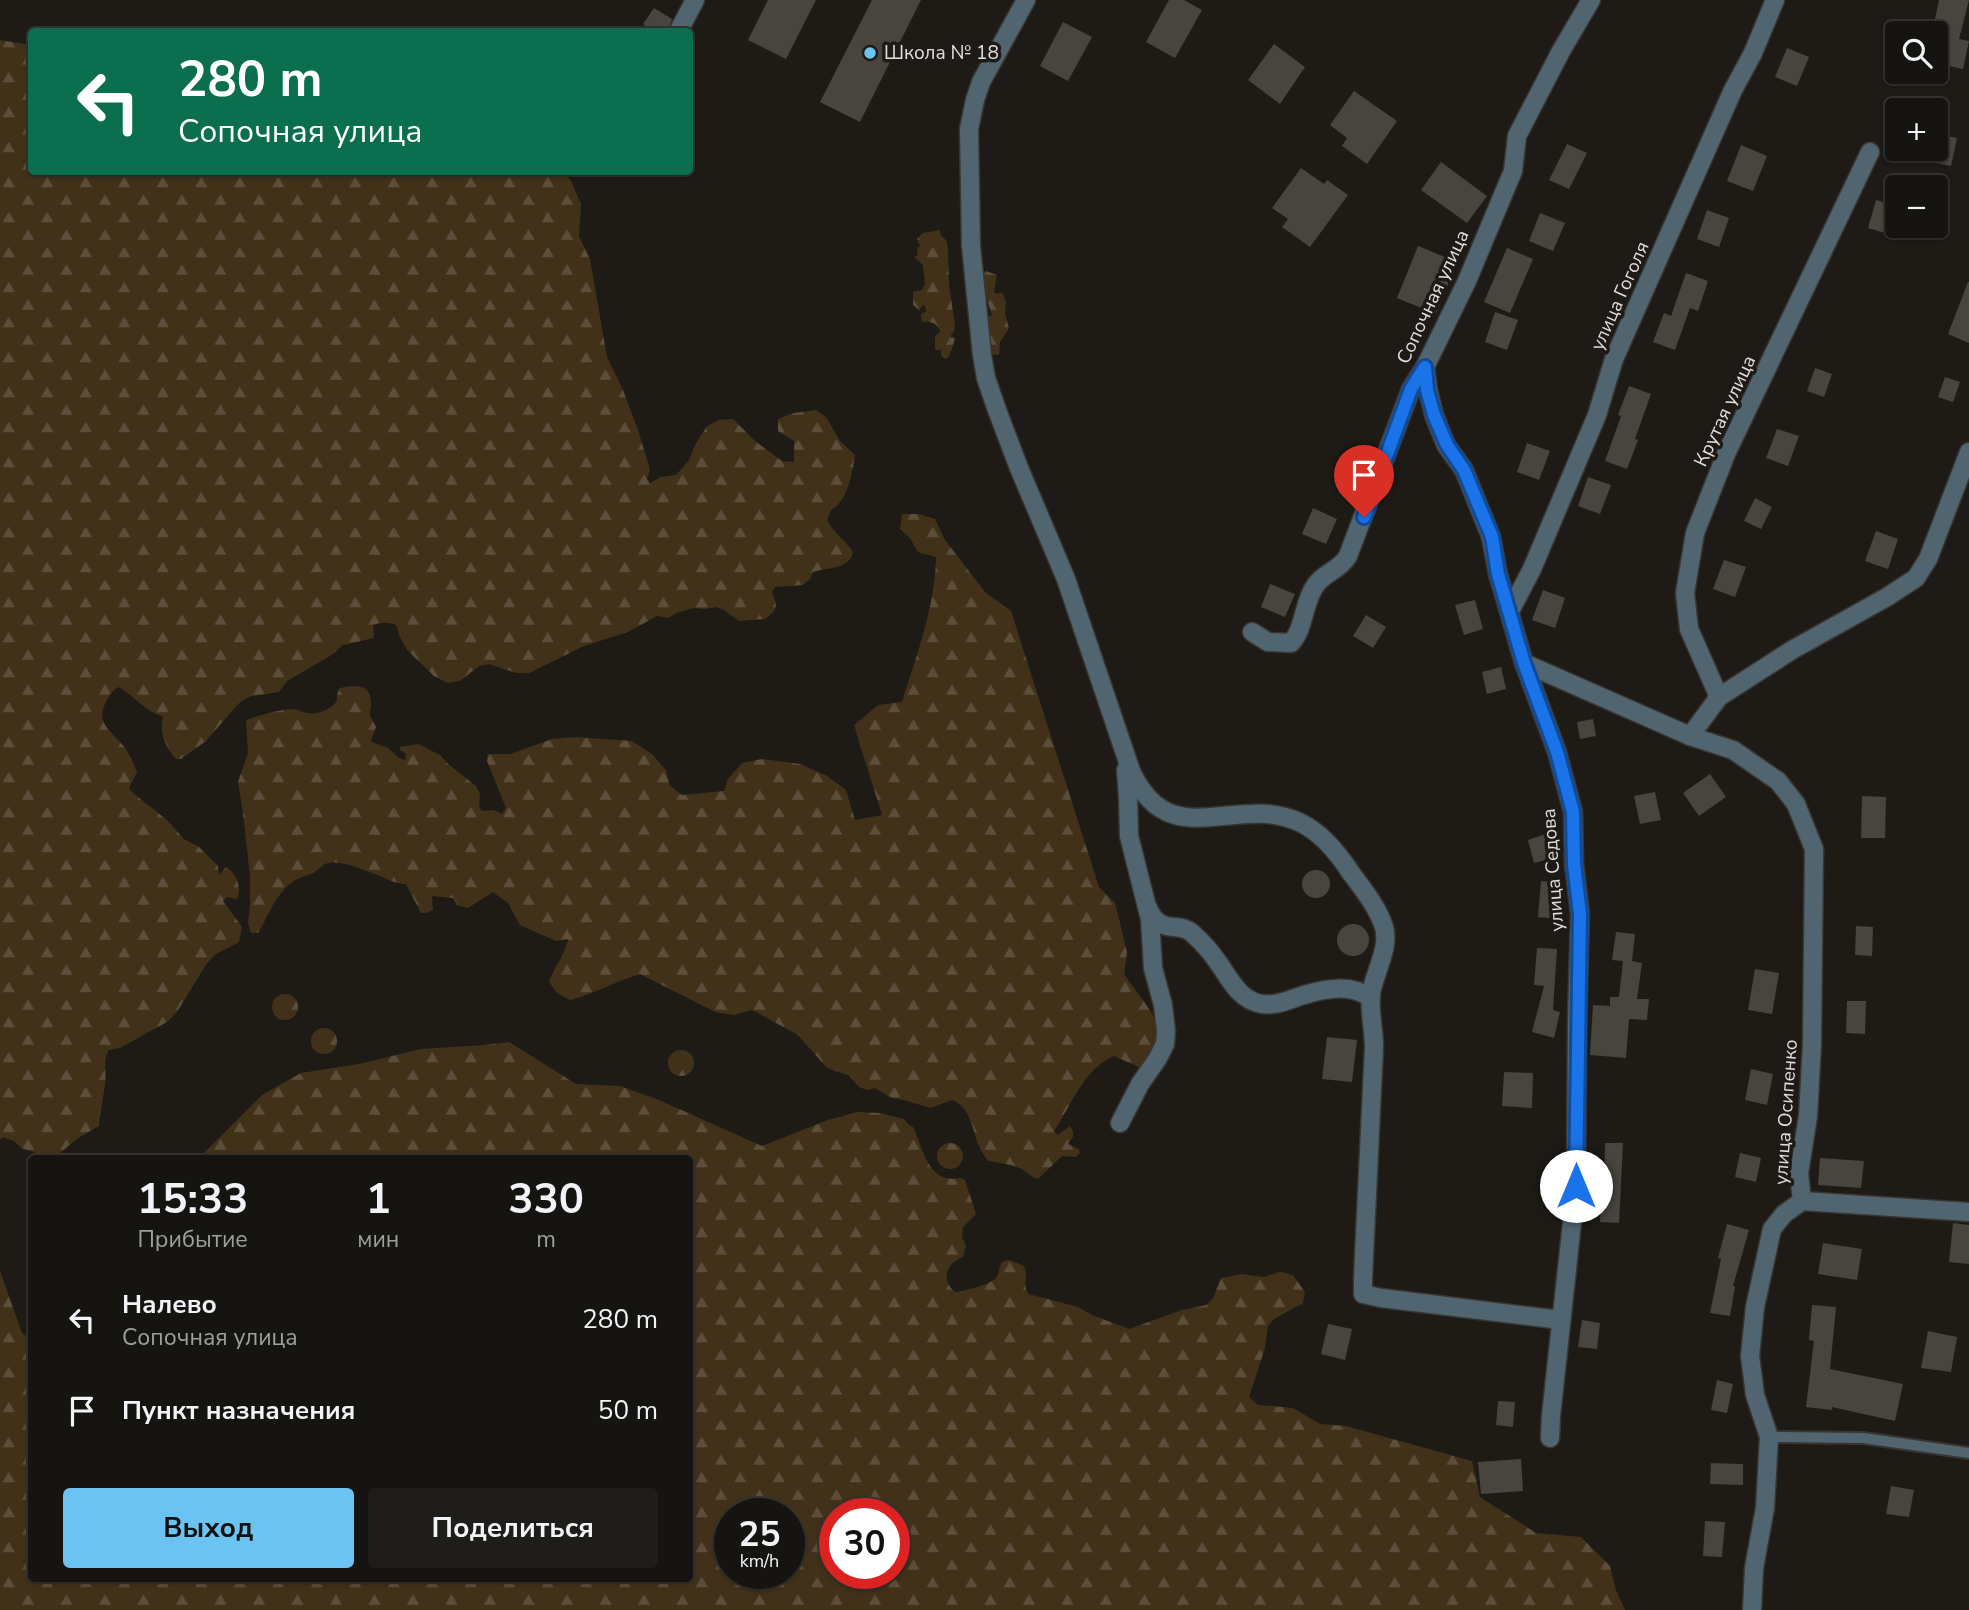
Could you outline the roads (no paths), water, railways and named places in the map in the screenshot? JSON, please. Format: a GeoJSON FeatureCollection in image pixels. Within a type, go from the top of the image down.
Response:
{"type":"FeatureCollection","features":[{"type":"Feature","properties":{"kind":"street"},"geometry":{"type":"LineString","coordinates":[[680,28],[695,0]]}},
{"type":"Feature","properties":{"kind":"street"},"geometry":{"type":"LineString","coordinates":[[1026,0],[981,82],[969,129],[971,246],[979,338],[992,397],[1066,579],[1131,771],[1141,789],[1153,802],[1171,814],[1194,819],[1236,813],[1275,815],[1304,825],[1334,849],[1368,897],[1384,929],[1384,947],[1371,998],[1374,1048],[1363,1294],[1561,1320]]}},
{"type":"Feature","properties":{"kind":"street","name":"Сопочная улица"},"geometry":{"type":"LineString","coordinates":[[1252,632],[1268,642],[1288,644],[1295,638],[1314,587],[1323,577],[1340,566],[1350,551],[1411,389],[1425,367],[1467,281],[1513,171],[1517,136],[1591,0]]}},
{"type":"Feature","properties":{"kind":"street","name":"улица Гоголя"},"geometry":{"type":"LineString","coordinates":[[1510,611],[1532,569],[1597,415],[1614,359],[1733,90],[1753,53],[1774,0]]}},
{"type":"Feature","properties":{"kind":"street","name":"Крутая улица"},"geometry":{"type":"LineString","coordinates":[[1719,697],[1689,629],[1685,593],[1695,533],[1726,454],[1870,152]]}},
{"type":"Feature","properties":{"kind":"street","name":"улица Седова"},"geometry":{"type":"LineString","coordinates":[[1425,367],[1433,412],[1447,445],[1464,470],[1492,537],[1498,574],[1524,663],[1557,752],[1573,812],[1574,864],[1580,914],[1576,1186],[1550,1438]]}},
{"type":"Feature","properties":{"kind":"street"},"geometry":{"type":"LineString","coordinates":[[1524,663],[1690,736],[1719,697],[1792,650],[1916,578],[1928,559],[1969,452]]}},
{"type":"Feature","properties":{"kind":"street","name":"улица Осипенко"},"geometry":{"type":"LineString","coordinates":[[1690,736],[1733,750],[1777,781],[1796,804],[1814,849],[1812,1045],[1808,1116],[1799,1173],[1802,1201],[1784,1214],[1772,1229],[1755,1307],[1750,1356],[1755,1395],[1769,1437],[1765,1508],[1754,1568],[1752,1610]]}},
{"type":"Feature","properties":{"kind":"street"},"geometry":{"type":"LineString","coordinates":[[1120,739],[1128,784],[1129,836],[1150,923],[1153,968],[1164,1013],[1166,1035],[1158,1058],[1140,1084],[1120,1124]]}},
{"type":"Feature","properties":{"kind":"street"},"geometry":{"type":"LineString","coordinates":[[1147,908],[1164,926],[1180,926],[1192,933],[1217,960],[1235,988],[1250,1000],[1275,1004],[1312,993],[1349,988],[1371,998]]}},
{"type":"Feature","properties":{"kind":"street"},"geometry":{"type":"LineString","coordinates":[[1802,1201],[1969,1212]]}},
{"type":"Feature","properties":{"kind":"lane"},"geometry":{"type":"LineString","coordinates":[[1769,1437],[1863,1438],[1969,1453]]}},
{"type":"Feature","properties":{"kind":"place","name":"Школа № 18"},"geometry":{"type":"Point","coordinates":[870,53]}}]}
